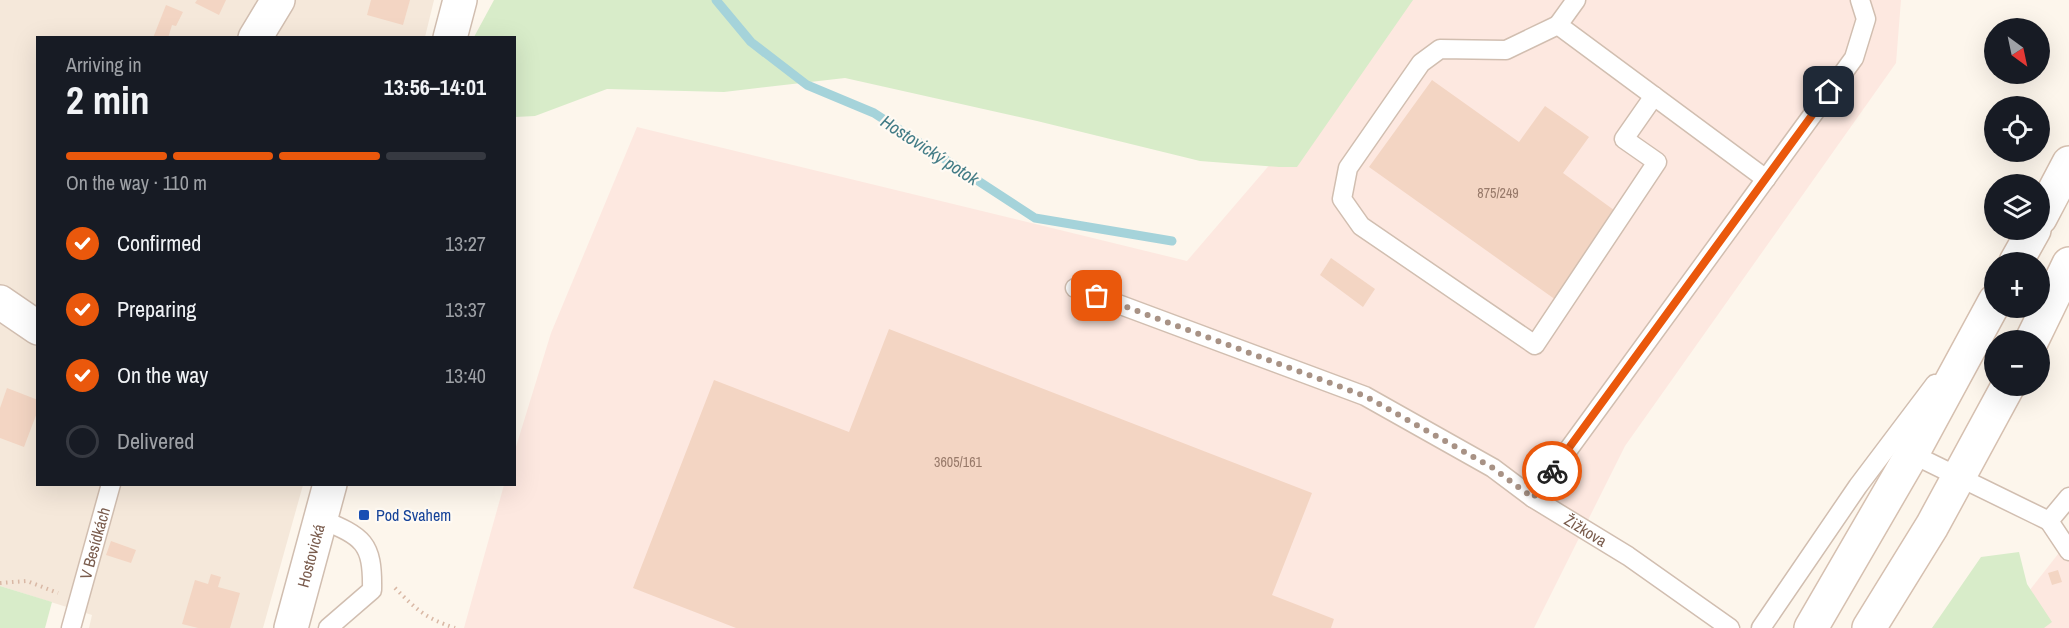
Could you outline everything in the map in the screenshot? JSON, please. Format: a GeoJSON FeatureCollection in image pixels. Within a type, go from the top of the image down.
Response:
{"type":"FeatureCollection","features":[{"type":"Feature","properties":{"kind":"main road"},"geometry":{"type":"LineString","coordinates":[[256,36],[278,0]]}},
{"type":"Feature","properties":{"kind":"main road"},"geometry":{"type":"LineString","coordinates":[[451,36],[460,0]]}},
{"type":"Feature","properties":{"kind":"main road"},"geometry":{"type":"LineString","coordinates":[[2050,199],[2069,164]]}},
{"type":"Feature","properties":{"kind":"main road"},"geometry":{"type":"LineString","coordinates":[[2038,330],[2069,264]]}},
{"type":"Feature","properties":{"kind":"main road"},"geometry":{"type":"LineString","coordinates":[[0,302],[36,327]]}},
{"type":"Feature","properties":{"kind":"main road"},"geometry":{"type":"LineString","coordinates":[[1812,628],[1912,454],[1986,318]]}},
{"type":"Feature","properties":{"kind":"main road"},"geometry":{"type":"LineString","coordinates":[[1869,628],[1959,477],[2003,396]]}},
{"type":"Feature","properties":{"kind":"main road","name":"Hostovická"},"geometry":{"type":"LineString","coordinates":[[291,628],[329,486]]}},
{"type":"Feature","properties":{"kind":"lane"},"geometry":{"type":"LineString","coordinates":[[1576,0],[1558,25],[1506,51],[1440,49],[1421,63],[1348,168],[1342,199],[1361,226],[1535,345],[1657,162],[1624,139],[1654,96]]}},
{"type":"Feature","properties":{"kind":"lane"},"geometry":{"type":"LineString","coordinates":[[1533,498],[1854,58],[1866,19],[1860,0]]}},
{"type":"Feature","properties":{"kind":"lane"},"geometry":{"type":"LineString","coordinates":[[1558,25],[1766,179]]}},
{"type":"Feature","properties":{"kind":"lane","name":"Žižkova"},"geometry":{"type":"LineString","coordinates":[[1075,288],[1365,396],[1493,468],[1533,498],[1628,556],[1730,628]]}},
{"type":"Feature","properties":{"kind":"lane"},"geometry":{"type":"LineString","coordinates":[[1761,628],[1858,486],[1984,318]]}},
{"type":"Feature","properties":{"kind":"lane"},"geometry":{"type":"LineString","coordinates":[[1912,454],[2049,521],[2069,551]]}},
{"type":"Feature","properties":{"kind":"lane","name":"V Besídkách"},"geometry":{"type":"LineString","coordinates":[[78,600],[110,486]]}},
{"type":"Feature","properties":{"kind":"lane"},"geometry":{"type":"LineString","coordinates":[[2049,521],[2069,497]]}},
{"type":"Feature","properties":{"kind":"lane"},"geometry":{"type":"LineString","coordinates":[[321,519],[350,531],[366,547],[372,566],[372,590],[328,628]]}},
{"type":"Feature","properties":{"kind":"lane"},"geometry":{"type":"LineString","coordinates":[[71,628],[78,600]]}},
{"type":"Feature","properties":{"kind":"path"},"geometry":{"type":"LineString","coordinates":[[0,583],[27,581],[78,600]]}},
{"type":"Feature","properties":{"kind":"path"},"geometry":{"type":"LineString","coordinates":[[391,583],[420,613],[434,621],[455,628]]}},
{"type":"Feature","properties":{"kind":"shaded area"},"geometry":{"type":"Polygon","coordinates":[[[0,0],[434,0],[425,36],[36,36],[36,486],[303,486],[263,628],[89,628],[92,615],[0,586],[0,0]]]}},
{"type":"Feature","properties":{"kind":"shaded area"},"geometry":{"type":"Polygon","coordinates":[[[1411,0],[1901,0],[1896,63],[1625,446],[1534,628],[464,628],[504,486],[516,486],[516,447],[551,333],[637,127],[1187,261],[1411,0]]]}},
{"type":"Feature","properties":{"kind":"shaded area"},"geometry":{"type":"Polygon","coordinates":[[[2069,540],[2069,628],[2000,628],[2069,540]]]}},
{"type":"Feature","properties":{"kind":"green space"},"geometry":{"type":"Polygon","coordinates":[[[494,0],[1413,0],[1297,167],[1200,161],[1037,121],[845,78],[724,92],[607,89],[535,116],[516,117],[516,36],[475,36],[494,0]]]}},
{"type":"Feature","properties":{"kind":"green space"},"geometry":{"type":"Polygon","coordinates":[[[2019,552],[2027,584],[2052,622],[2044,628],[1932,628],[1981,557],[2019,552]]]}},
{"type":"Feature","properties":{"kind":"green space"},"geometry":{"type":"Polygon","coordinates":[[[0,586],[52,602],[45,628],[0,628],[0,586]]]}},
{"type":"Feature","properties":{"kind":"building"},"geometry":{"type":"Polygon","coordinates":[[[197,0],[226,0],[219,15],[195,3],[197,0]]]}},
{"type":"Feature","properties":{"kind":"building"},"geometry":{"type":"Polygon","coordinates":[[[371,0],[410,0],[403,25],[367,15],[371,0]]]}},
{"type":"Feature","properties":{"kind":"building"},"geometry":{"type":"Polygon","coordinates":[[[166,5],[183,12],[176,26],[172,25],[169,36],[154,36],[166,5]]]}},
{"type":"Feature","properties":{"kind":"building"},"geometry":{"type":"Polygon","coordinates":[[[1432,80],[1519,142],[1545,106],[1589,137],[1563,173],[1618,213],[1556,300],[1369,167],[1432,80]]]}},
{"type":"Feature","properties":{"kind":"building"},"geometry":{"type":"Polygon","coordinates":[[[1331,258],[1375,289],[1363,307],[1320,275],[1331,258]]]}},
{"type":"Feature","properties":{"kind":"building"},"geometry":{"type":"Polygon","coordinates":[[[889,329],[1312,493],[1272,595],[1334,619],[1331,628],[736,628],[633,588],[714,380],[849,432],[889,329]]]}},
{"type":"Feature","properties":{"kind":"building"},"geometry":{"type":"Polygon","coordinates":[[[7,388],[36,399],[36,415],[24,447],[0,438],[0,408],[7,388]]]}},
{"type":"Feature","properties":{"kind":"building"},"geometry":{"type":"Polygon","coordinates":[[[111,541],[136,550],[131,563],[106,555],[111,541]]]}},
{"type":"Feature","properties":{"kind":"building"},"geometry":{"type":"Polygon","coordinates":[[[2058,570],[2062,582],[2052,585],[2048,573],[2058,570]]]}},
{"type":"Feature","properties":{"kind":"building"},"geometry":{"type":"Polygon","coordinates":[[[211,574],[221,577],[218,587],[240,593],[230,628],[198,628],[182,624],[195,580],[208,584],[211,574]]]}},
{"type":"Feature","properties":{"kind":"waterway","name":"Hostovický potok"},"geometry":{"type":"LineString","coordinates":[[716,0],[751,42],[807,85],[874,113],[1035,218],[1172,241]]}},
{"type":"Feature","properties":{"kind":"way so far"},"geometry":{"type":"LineString","coordinates":[[1097,296],[1365,396],[1493,468],[1533,498],[1552,471]]}},
{"type":"Feature","properties":{"kind":"place","name":"Pod Svahem"},"geometry":{"type":"Point","coordinates":[364,515]}},
{"type":"Feature","properties":{"kind":"route"},"geometry":{"type":"LineString","coordinates":[[1552,471],[1829,92]]}}]}
